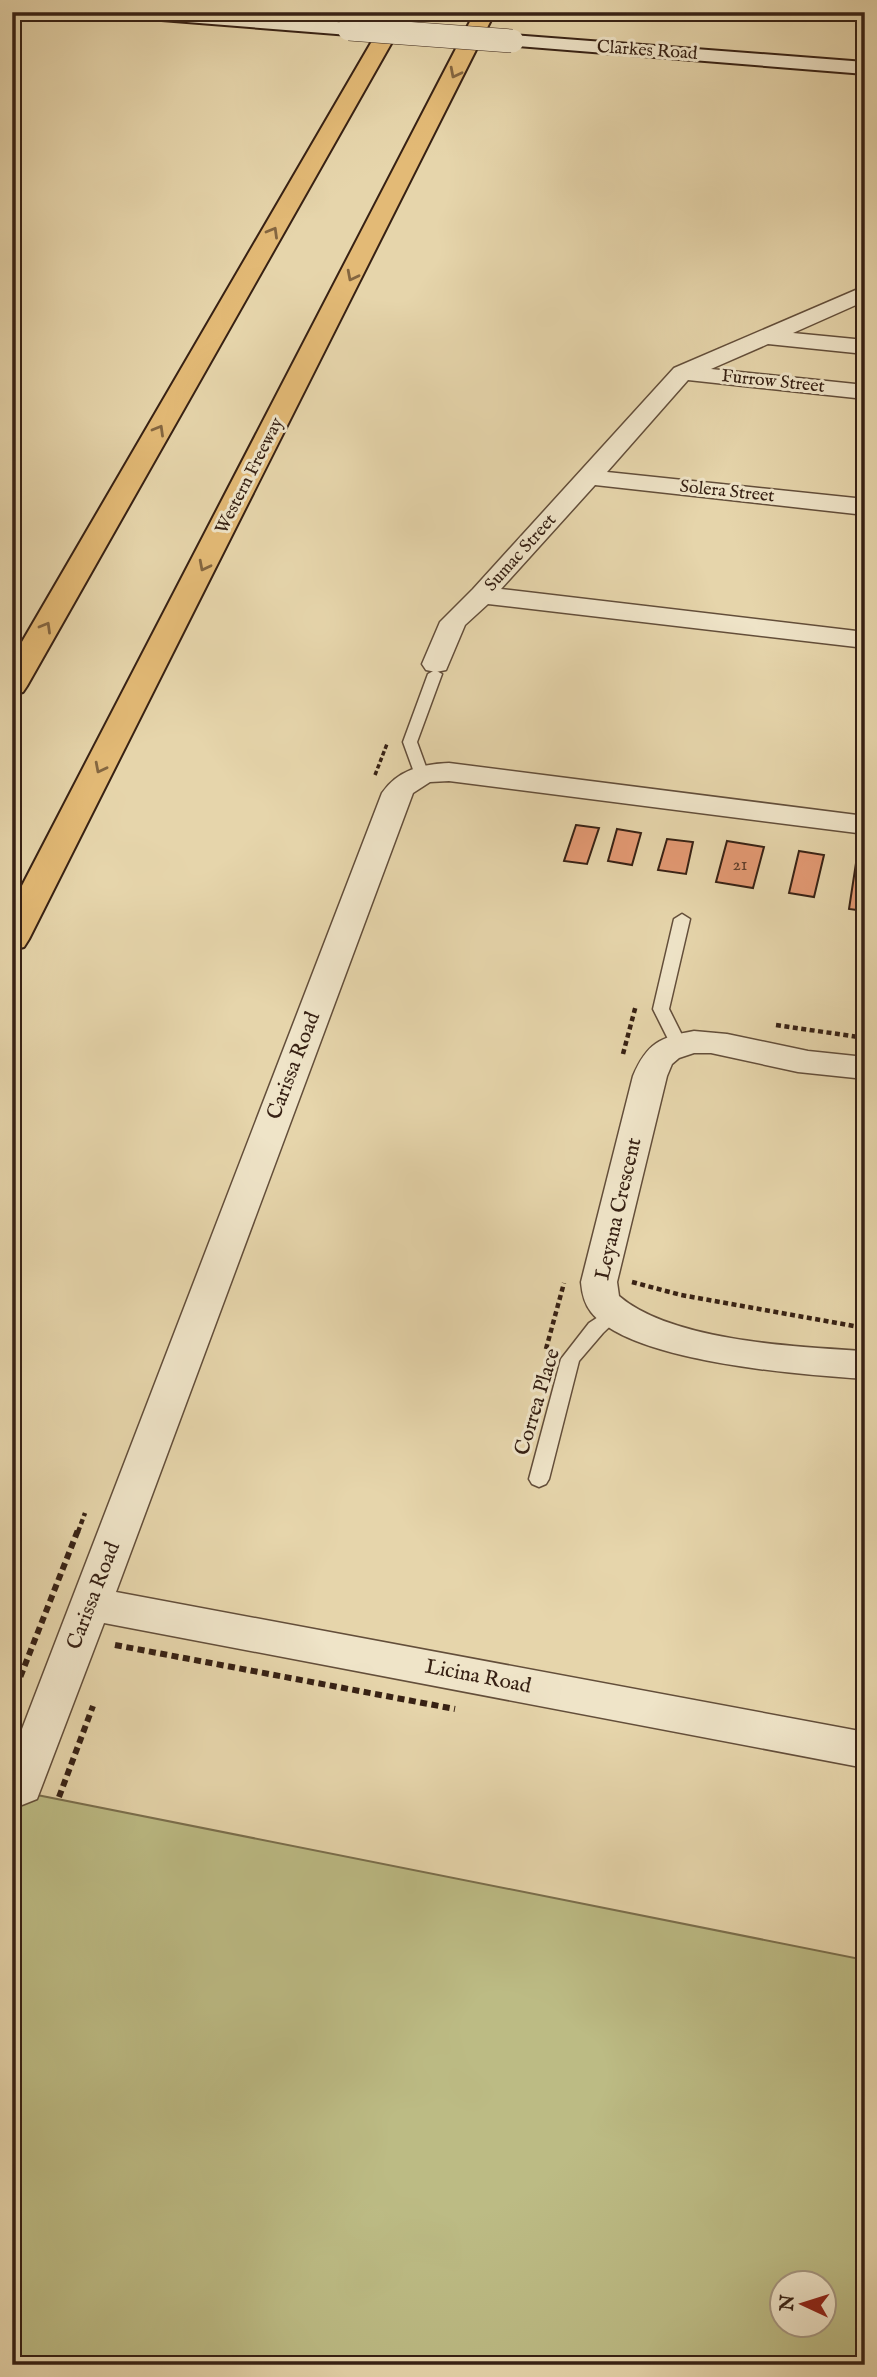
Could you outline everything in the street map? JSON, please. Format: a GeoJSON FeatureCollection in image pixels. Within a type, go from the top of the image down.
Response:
{"type":"FeatureCollection","features":[{"type":"Feature","properties":{"kind":"highway"},"geometry":{"type":"LineString","coordinates":[[12,686],[399,12]]}},
{"type":"Feature","properties":{"kind":"highway","name":"Western Freeway"},"geometry":{"type":"LineString","coordinates":[[12,939],[485,12]]}},
{"type":"Feature","properties":{"kind":"street","name":"Clarkes Road"},"geometry":{"type":"LineString","coordinates":[[136,12],[865,68]]}},
{"type":"Feature","properties":{"kind":"street","name":"Sumac Street"},"geometry":{"type":"LineString","coordinates":[[482,595],[682,373],[865,293]]}},
{"type":"Feature","properties":{"kind":"street"},"geometry":{"type":"LineString","coordinates":[[766,337],[865,347]]}},
{"type":"Feature","properties":{"kind":"street","name":"Furrow Street"},"geometry":{"type":"LineString","coordinates":[[682,373],[865,392]]}},
{"type":"Feature","properties":{"kind":"street","name":"Solera Street"},"geometry":{"type":"LineString","coordinates":[[588,477],[865,507]]}},
{"type":"Feature","properties":{"kind":"street","name":"Sumac Street"},"geometry":{"type":"LineString","coordinates":[[482,595],[865,640]]}},
{"type":"Feature","properties":{"kind":"street"},"geometry":{"type":"LineString","coordinates":[[435,669],[453,622],[482,595]]}},
{"type":"Feature","properties":{"kind":"street"},"geometry":{"type":"LineString","coordinates":[[422,775],[449,772],[865,825]]}},
{"type":"Feature","properties":{"kind":"street","name":"Carissa Road"},"geometry":{"type":"LineString","coordinates":[[22,1786],[109,1608],[397,793],[404,783],[422,775]]}},
{"type":"Feature","properties":{"kind":"street"},"geometry":{"type":"LineString","coordinates":[[679,1045],[702,1041],[791,1059],[865,1068]]}},
{"type":"Feature","properties":{"kind":"street","name":"Leyana Crescent"},"geometry":{"type":"LineString","coordinates":[[679,1045],[668,1049],[657,1059],[650,1076],[603,1261],[600,1282],[601,1296],[605,1304],[639,1327],[705,1345],[762,1357],[865,1365]]}},
{"type":"Feature","properties":{"kind":"street","name":"Licina Road"},"geometry":{"type":"LineString","coordinates":[[109,1608],[865,1750]]}},
{"type":"Feature","properties":{"kind":"lane"},"geometry":{"type":"LineString","coordinates":[[422,775],[411,750],[411,733],[435,669]]}},
{"type":"Feature","properties":{"kind":"lane"},"geometry":{"type":"LineString","coordinates":[[679,1045],[661,1009],[682,919]]}},
{"type":"Feature","properties":{"kind":"lane","name":"Correa Place"},"geometry":{"type":"LineString","coordinates":[[539,1479],[570,1359],[596,1328],[615,1313]]}},
{"type":"Feature","properties":{"kind":"path"},"geometry":{"type":"LineString","coordinates":[[603,1261],[627,1265],[629,1282],[668,1292],[865,1328]]}},
{"type":"Feature","properties":{"kind":"path"},"geometry":{"type":"LineString","coordinates":[[109,1608],[110,1657]]}},
{"type":"Feature","properties":{"kind":"path"},"geometry":{"type":"LineString","coordinates":[[59,1797],[96,1696]]}},
{"type":"Feature","properties":{"kind":"shaded area"},"geometry":{"type":"Polygon","coordinates":[[[12,1790],[865,1960],[865,2365],[12,2365],[12,1790]]]}},
{"type":"Feature","properties":{"kind":"building"},"geometry":{"type":"Polygon","coordinates":[[[576,825],[599,828],[587,864],[564,861],[576,825]]]}},
{"type":"Feature","properties":{"kind":"building"},"geometry":{"type":"Polygon","coordinates":[[[617,829],[641,833],[632,865],[608,861],[617,829]]]}},
{"type":"Feature","properties":{"kind":"building"},"geometry":{"type":"Polygon","coordinates":[[[667,839],[693,842],[686,874],[658,870],[667,839]]]}},
{"type":"Feature","properties":{"kind":"building"},"geometry":{"type":"Polygon","coordinates":[[[727,841],[764,847],[753,888],[716,882],[727,841]]]}},
{"type":"Feature","properties":{"kind":"building"},"geometry":{"type":"Polygon","coordinates":[[[799,851],[824,855],[814,897],[789,893],[799,851]]]}},
{"type":"Feature","properties":{"kind":"building"},"geometry":{"type":"Polygon","coordinates":[[[856,863],[865,864],[865,911],[849,909],[856,863]]]}}]}
